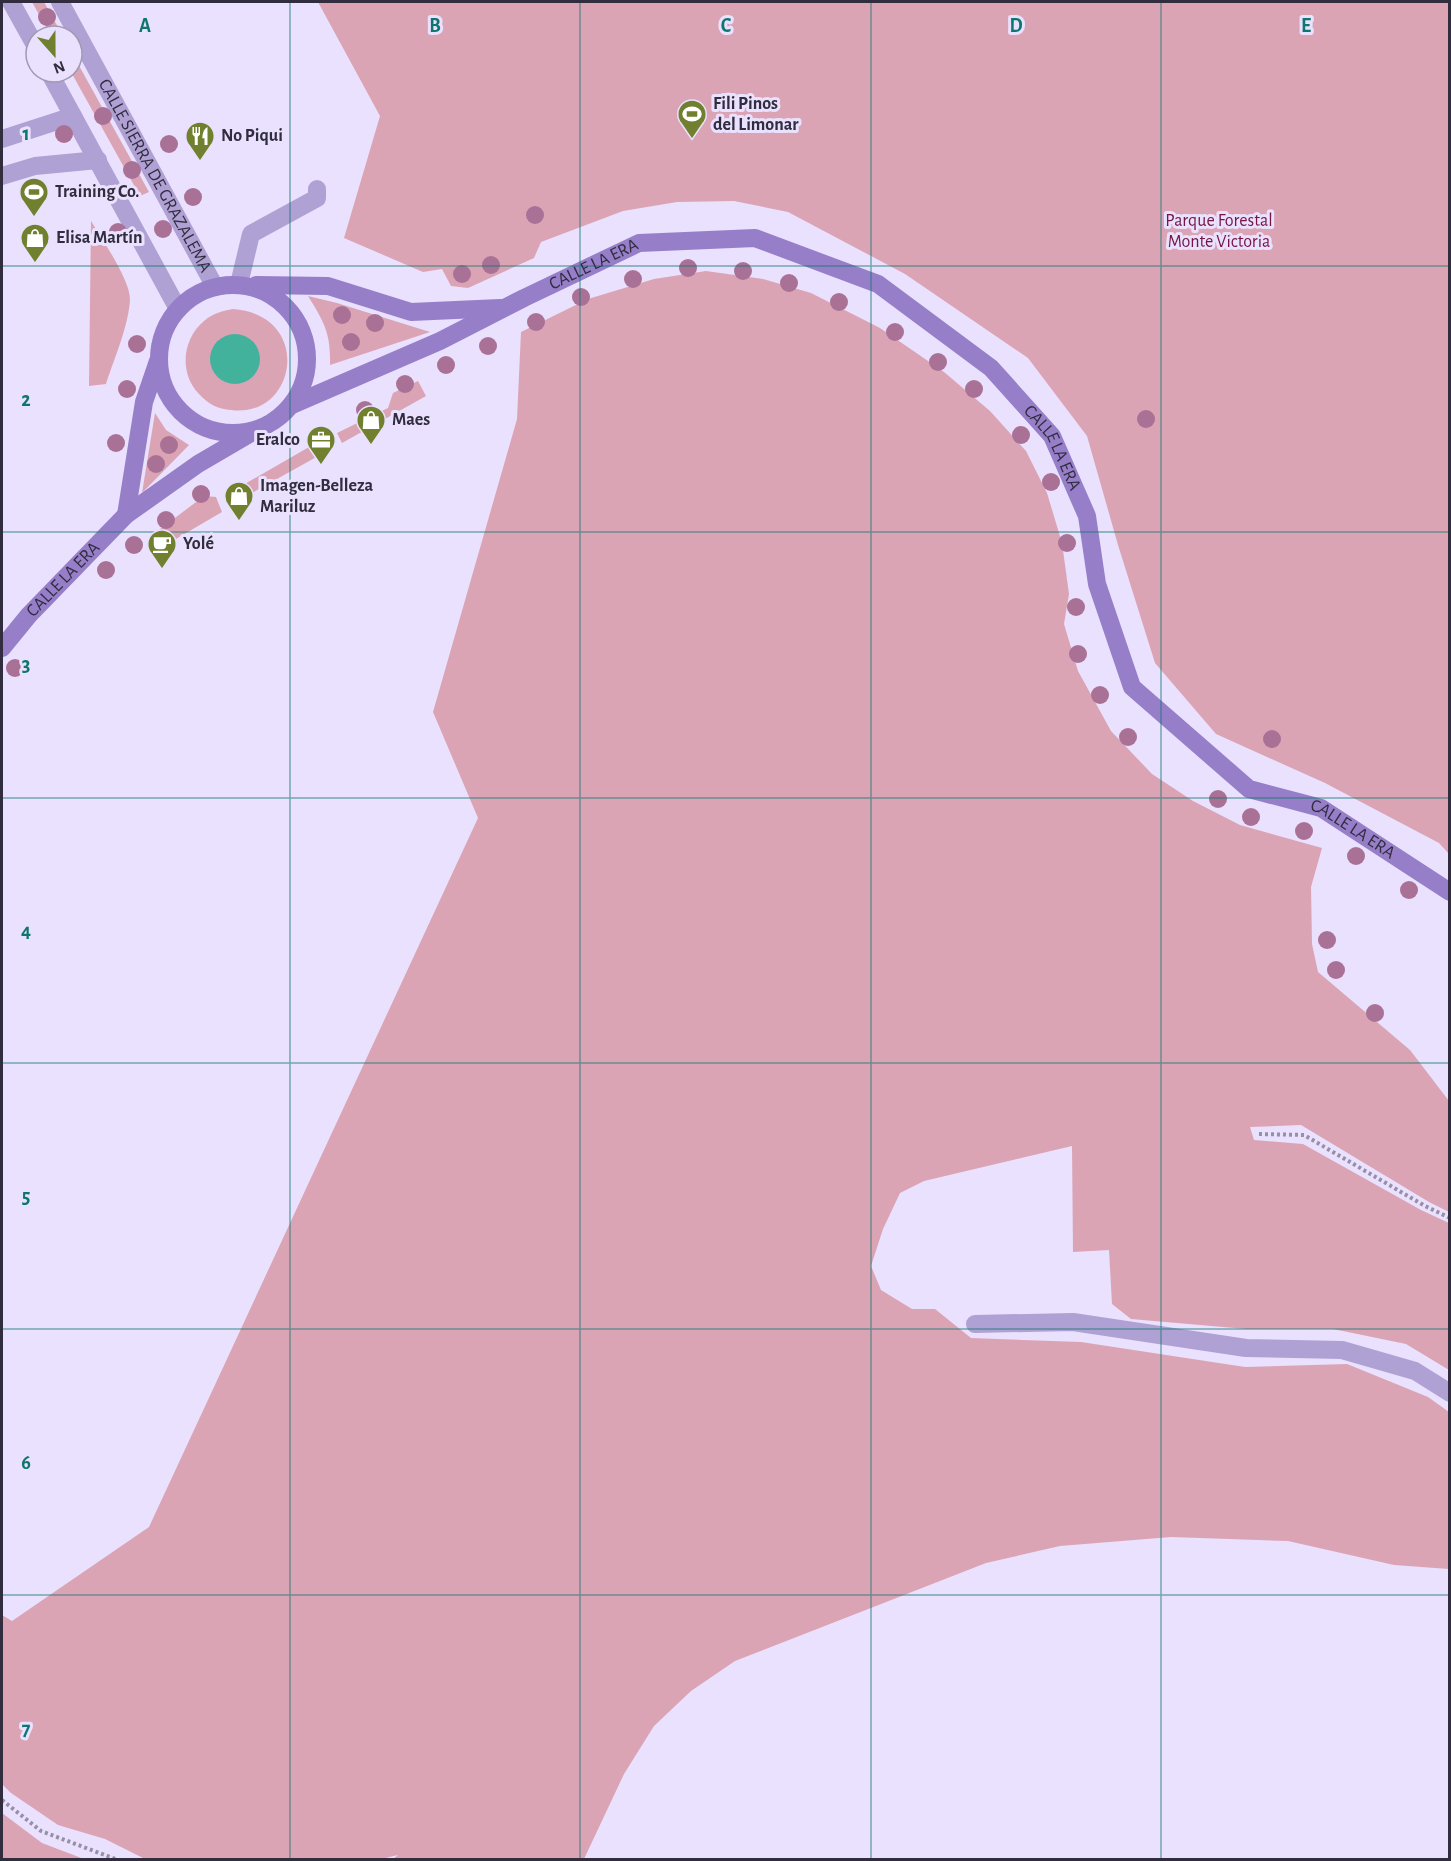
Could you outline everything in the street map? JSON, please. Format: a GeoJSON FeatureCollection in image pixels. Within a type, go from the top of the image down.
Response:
{"type":"FeatureCollection","features":[{"type":"Feature","properties":{"kind":"main road","name":"CALLE LA ERA"},"geometry":{"type":"LineString","coordinates":[[292,405],[440,341],[639,243],[755,238],[878,284],[990,368],[1052,436],[1087,516],[1097,584],[1132,687],[1249,789],[1321,808],[1449,892]]}},
{"type":"Feature","properties":{"kind":"main road"},"geometry":{"type":"LineString","coordinates":[[158,359],[161,378],[169,397],[181,412],[197,424],[212,430],[235,434],[255,430],[282,416],[292,405],[305,381],[308,355],[302,328],[284,303],[265,291],[239,284]]}},
{"type":"Feature","properties":{"kind":"main road"},"geometry":{"type":"LineString","coordinates":[[126,515],[144,402],[158,359],[161,341],[167,324],[178,309],[193,296],[215,287],[239,284],[328,286],[411,312],[505,308]]}},
{"type":"Feature","properties":{"kind":"main road","name":"CALLE LA ERA"},"geometry":{"type":"LineString","coordinates":[[2,648],[29,615],[126,515],[198,464],[255,430]]}},
{"type":"Feature","properties":{"kind":"street"},"geometry":{"type":"LineString","coordinates":[[11,2],[24,25]]}},
{"type":"Feature","properties":{"kind":"street","name":"CALLE SIERRA DE GRAZALEMA"},"geometry":{"type":"LineString","coordinates":[[60,2],[215,287]]}},
{"type":"Feature","properties":{"kind":"street"},"geometry":{"type":"LineString","coordinates":[[56,84],[178,309]]}},
{"type":"Feature","properties":{"kind":"street"},"geometry":{"type":"LineString","coordinates":[[2,139],[73,116]]}},
{"type":"Feature","properties":{"kind":"street"},"geometry":{"type":"LineString","coordinates":[[2,176],[36,166],[98,160]]}},
{"type":"Feature","properties":{"kind":"street"},"geometry":{"type":"LineString","coordinates":[[239,284],[252,234],[317,198],[317,189]]}},
{"type":"Feature","properties":{"kind":"street"},"geometry":{"type":"LineString","coordinates":[[975,1324],[1074,1322],[1246,1348],[1342,1350],[1415,1371],[1449,1393]]}},
{"type":"Feature","properties":{"kind":"path"},"geometry":{"type":"LineString","coordinates":[[1258,1134],[1304,1135],[1449,1218]]}},
{"type":"Feature","properties":{"kind":"path"},"geometry":{"type":"LineString","coordinates":[[2,1800],[41,1831],[118,1860]]}},
{"type":"Feature","properties":{"kind":"green space"},"geometry":{"type":"Polygon","coordinates":[[[32,2],[44,2],[56,24],[44,24],[32,2]]]}},
{"type":"Feature","properties":{"kind":"green space","name":"Parque Forestal Monte Victoria"},"geometry":{"type":"Polygon","coordinates":[[[318,2],[1449,2],[1449,854],[1439,843],[1325,783],[1216,734],[1155,663],[1087,436],[1028,358],[905,274],[788,212],[734,201],[677,202],[623,211],[541,242],[534,258],[468,288],[451,286],[442,269],[423,272],[344,238],[380,116],[318,2]]]}},
{"type":"Feature","properties":{"kind":"green space"},"geometry":{"type":"Polygon","coordinates":[[[84,75],[149,192],[140,196],[78,84],[84,84],[84,75]]]}},
{"type":"Feature","properties":{"kind":"green space"},"geometry":{"type":"Polygon","coordinates":[[[91,221],[121,271],[130,299],[124,331],[106,384],[89,386],[91,221]]]}},
{"type":"Feature","properties":{"kind":"green space"},"geometry":{"type":"Polygon","coordinates":[[[706,271],[763,279],[811,293],[880,328],[944,372],[990,411],[1026,451],[1047,493],[1062,543],[1069,594],[1064,624],[1078,671],[1111,731],[1152,774],[1193,801],[1240,825],[1322,848],[1311,887],[1312,944],[1318,972],[1410,1050],[1449,1101],[1449,1212],[1301,1125],[1250,1127],[1254,1140],[1303,1144],[1421,1210],[1449,1223],[1449,1370],[1406,1344],[1333,1329],[1246,1329],[1131,1319],[1112,1304],[1109,1250],[1073,1252],[1072,1146],[924,1181],[900,1193],[883,1229],[871,1266],[881,1290],[912,1309],[935,1309],[971,1338],[1081,1342],[1245,1367],[1347,1364],[1428,1397],[1449,1412],[1449,1569],[1394,1565],[1288,1541],[1171,1537],[1060,1546],[986,1563],[735,1661],[691,1691],[654,1726],[624,1774],[584,1859],[393,1859],[398,1855],[377,1860],[145,1859],[105,1839],[58,1825],[11,1793],[2,1784],[2,1615],[12,1621],[149,1527],[478,818],[433,712],[517,419],[521,332],[588,299],[654,279],[706,271]]]}},
{"type":"Feature","properties":{"kind":"green space"},"geometry":{"type":"Polygon","coordinates":[[[308,296],[430,332],[330,365],[328,336],[308,296]]]}},
{"type":"Feature","properties":{"kind":"green space"},"geometry":{"type":"Polygon","coordinates":[[[233,309],[259,315],[276,329],[285,346],[287,365],[282,384],[271,399],[253,408],[231,410],[218,407],[202,398],[188,377],[186,357],[187,347],[197,328],[211,316],[233,309]]]}},
{"type":"Feature","properties":{"kind":"green space"},"geometry":{"type":"Polygon","coordinates":[[[418,381],[426,396],[342,443],[337,433],[388,408],[393,393],[418,381]]]}},
{"type":"Feature","properties":{"kind":"green space"},"geometry":{"type":"Polygon","coordinates":[[[155,413],[166,430],[189,445],[142,493],[155,413]]]}},
{"type":"Feature","properties":{"kind":"green space"},"geometry":{"type":"Polygon","coordinates":[[[323,439],[329,450],[241,499],[236,489],[323,439]]]}},
{"type":"Feature","properties":{"kind":"green space"},"geometry":{"type":"Polygon","coordinates":[[[204,496],[216,497],[222,512],[169,543],[159,530],[204,496]]]}},
{"type":"Feature","properties":{"kind":"green space"},"geometry":{"type":"Polygon","coordinates":[[[2,1813],[42,1843],[84,1859],[2,1859],[2,1813]]]}},
{"type":"Feature","properties":{"kind":"shaded area"},"geometry":{"type":"Polygon","coordinates":[[[230,334],[240,334],[253,341],[260,354],[260,364],[253,377],[240,384],[230,384],[221,380],[214,373],[210,364],[210,354],[214,345],[221,338],[230,334]]]}},
{"type":"Feature","properties":{"kind":"place","name":"Fili Pinos del Limonar"},"geometry":{"type":"Point","coordinates":[692,140]}},
{"type":"Feature","properties":{"kind":"place","name":"No Piqui"},"geometry":{"type":"Point","coordinates":[200,162]}},
{"type":"Feature","properties":{"kind":"place","name":"Training Co."},"geometry":{"type":"Point","coordinates":[34,218]}},
{"type":"Feature","properties":{"kind":"place","name":"Elisa Martín"},"geometry":{"type":"Point","coordinates":[35,264]}},
{"type":"Feature","properties":{"kind":"place","name":"Maes"},"geometry":{"type":"Point","coordinates":[371,446]}},
{"type":"Feature","properties":{"kind":"place","name":"Eralco"},"geometry":{"type":"Point","coordinates":[321,466]}},
{"type":"Feature","properties":{"kind":"place","name":"Imagen-Belleza Mariluz"},"geometry":{"type":"Point","coordinates":[239,522]}},
{"type":"Feature","properties":{"kind":"place","name":"Yolé"},"geometry":{"type":"Point","coordinates":[162,570]}}]}
